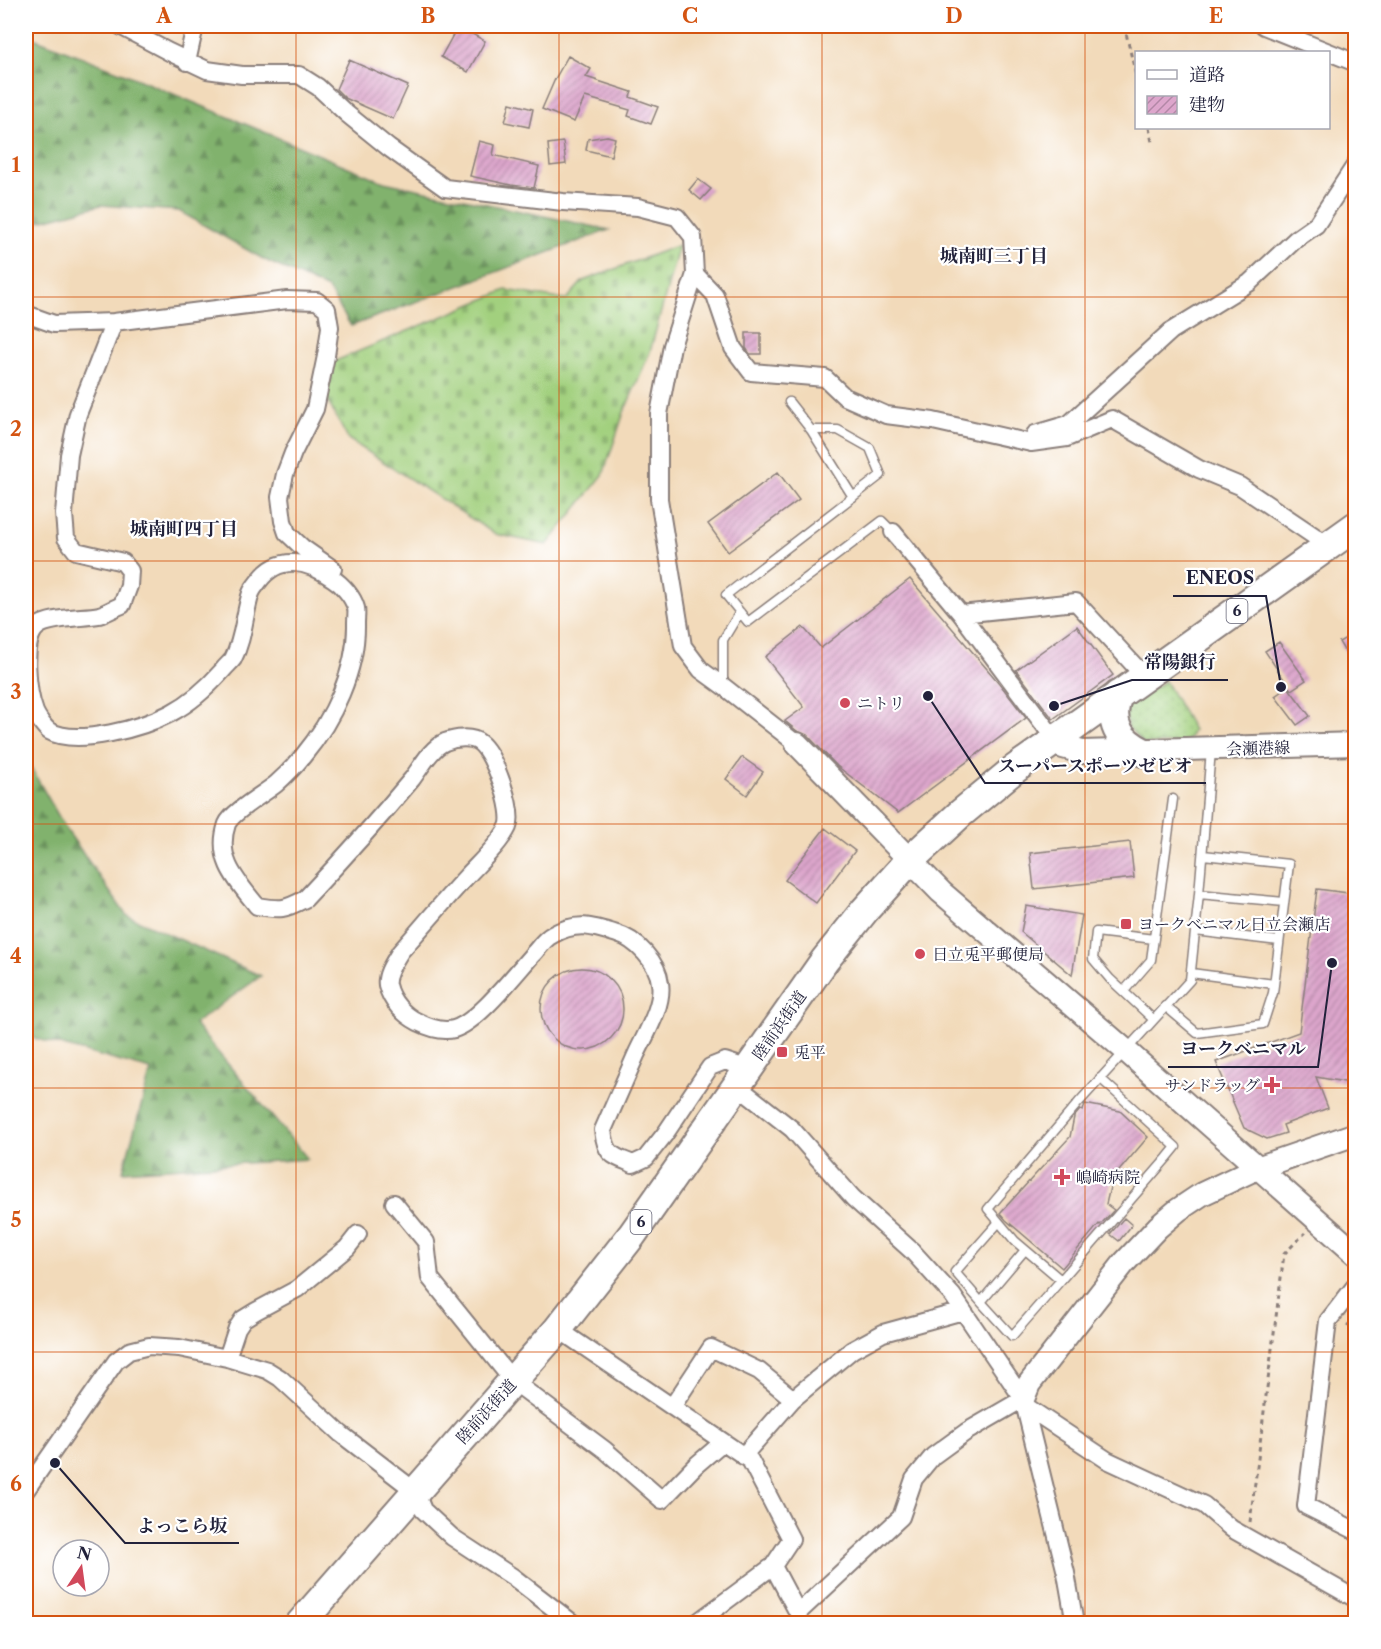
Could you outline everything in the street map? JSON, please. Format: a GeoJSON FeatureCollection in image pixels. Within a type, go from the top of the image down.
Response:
{"type":"FeatureCollection","features":[{"type":"Feature","properties":{"kind":"highway","name":"陸前浜街道"},"geometry":{"type":"LineString","coordinates":[[300,1623],[558,1329],[632,1235],[825,960],[865,910],[910,860],[1012,771],[1356,526]]}},
{"type":"Feature","properties":{"kind":"highway"},"geometry":{"type":"LineString","coordinates":[[1118,695],[1114,705],[1116,727],[1122,738],[1143,752]]}},
{"type":"Feature","properties":{"kind":"street"},"geometry":{"type":"LineString","coordinates":[[120,26],[187,62],[207,70],[242,75],[299,75],[318,87],[389,148],[445,188],[563,202],[638,207],[677,217],[693,237],[695,274],[672,346],[659,414],[659,499],[683,646],[701,670],[797,744],[941,892],[1125,1050],[1356,1254]]}},
{"type":"Feature","properties":{"kind":"street"},"geometry":{"type":"LineString","coordinates":[[187,62],[195,26]]}},
{"type":"Feature","properties":{"kind":"street"},"geometry":{"type":"LineString","coordinates":[[1264,26],[1326,51]]}},
{"type":"Feature","properties":{"kind":"street"},"geometry":{"type":"LineString","coordinates":[[1330,53],[1356,63]]}},
{"type":"Feature","properties":{"kind":"street"},"geometry":{"type":"LineString","coordinates":[[1017,440],[1069,424],[1171,332],[1249,283],[1296,238],[1316,225],[1356,164]]}},
{"type":"Feature","properties":{"kind":"street"},"geometry":{"type":"LineString","coordinates":[[695,274],[715,295],[734,348],[751,372],[825,378],[845,397],[886,415],[933,421],[1031,443],[1067,438],[1112,419],[1199,469],[1240,486],[1329,546]]}},
{"type":"Feature","properties":{"kind":"street"},"geometry":{"type":"LineString","coordinates":[[26,314],[54,324],[114,322],[288,300],[317,301],[327,309],[330,327],[315,409],[293,453],[280,497],[287,533],[303,548],[328,564],[348,581],[357,598],[357,634],[345,684],[326,722],[303,756],[276,784],[228,821],[224,840],[225,858],[232,875],[257,906],[274,909],[288,908],[305,899],[412,779],[430,754],[443,742],[457,738],[469,738],[480,742],[501,780],[509,803],[508,826],[492,849],[400,952],[390,969],[387,983],[394,1002],[406,1015],[420,1023],[437,1029],[453,1029],[470,1020],[489,1003],[549,937],[568,927],[588,926],[623,936],[642,950],[655,965],[661,984],[658,1007],[603,1130],[605,1145],[612,1155],[633,1164],[646,1158],[710,1067],[725,1061],[743,1077],[853,1198],[912,1251],[953,1296],[1024,1402],[1066,1573],[1075,1623]]}},
{"type":"Feature","properties":{"kind":"street"},"geometry":{"type":"LineString","coordinates":[[114,322],[78,414],[69,455],[64,514],[66,538],[76,551],[123,562],[130,571],[129,586],[122,605],[102,614],[52,621],[37,627],[28,643],[27,665],[35,712],[47,730],[63,736],[92,736],[126,731],[171,713],[206,690],[232,659],[244,626],[252,591],[273,567],[290,562],[313,568],[334,578],[350,595],[356,609]]}},
{"type":"Feature","properties":{"kind":"street"},"geometry":{"type":"LineString","coordinates":[[892,532],[961,614],[1056,741]]}},
{"type":"Feature","properties":{"kind":"street"},"geometry":{"type":"LineString","coordinates":[[961,614],[1076,602],[1145,677]]}},
{"type":"Feature","properties":{"kind":"street","name":"会瀬港線"},"geometry":{"type":"LineString","coordinates":[[1056,741],[1063,747],[1083,753],[1356,744]]}},
{"type":"Feature","properties":{"kind":"street"},"geometry":{"type":"LineString","coordinates":[[773,1566],[801,1618],[901,1518],[914,1479],[933,1456],[966,1432],[1024,1402],[1029,1384],[1065,1336],[1124,1263],[1158,1227],[1202,1194],[1257,1168],[1356,1134]]}},
{"type":"Feature","properties":{"kind":"street"},"geometry":{"type":"LineString","coordinates":[[394,1203],[426,1242],[430,1278],[513,1381],[605,1450],[662,1500],[695,1466],[723,1442]]}},
{"type":"Feature","properties":{"kind":"street"},"geometry":{"type":"LineString","coordinates":[[227,1358],[237,1328],[243,1319],[297,1288],[346,1248],[358,1234]]}},
{"type":"Feature","properties":{"kind":"street"},"geometry":{"type":"LineString","coordinates":[[1356,1285],[1328,1322],[1306,1506],[1356,1531]]}},
{"type":"Feature","properties":{"kind":"street"},"geometry":{"type":"LineString","coordinates":[[743,1456],[794,1399],[852,1350],[883,1333],[963,1311]]}},
{"type":"Feature","properties":{"kind":"street"},"geometry":{"type":"LineString","coordinates":[[558,1329],[750,1460],[791,1539],[773,1566],[695,1623]]}},
{"type":"Feature","properties":{"kind":"street"},"geometry":{"type":"LineString","coordinates":[[26,1490],[116,1362],[129,1351],[149,1346],[179,1348],[227,1358],[267,1370],[280,1378],[341,1434],[415,1491],[423,1510],[452,1537],[513,1577],[574,1623]]}},
{"type":"Feature","properties":{"kind":"street"},"geometry":{"type":"LineString","coordinates":[[672,1407],[711,1348],[759,1371],[794,1399]]}},
{"type":"Feature","properties":{"kind":"street"},"geometry":{"type":"LineString","coordinates":[[1024,1402],[1107,1460],[1204,1505],[1232,1529],[1356,1599]]}},
{"type":"Feature","properties":{"kind":"lane"},"geometry":{"type":"LineString","coordinates":[[789,402],[811,430],[853,497]]}},
{"type":"Feature","properties":{"kind":"lane"},"geometry":{"type":"LineString","coordinates":[[811,430],[838,430],[870,448],[881,475],[726,595],[748,622],[882,521],[892,532]]}},
{"type":"Feature","properties":{"kind":"lane"},"geometry":{"type":"LineString","coordinates":[[723,686],[723,640],[740,612]]}},
{"type":"Feature","properties":{"kind":"lane"},"geometry":{"type":"LineString","coordinates":[[1061,1281],[1015,1241],[988,1209],[1100,1078],[1190,980],[1211,749]]}},
{"type":"Feature","properties":{"kind":"lane"},"geometry":{"type":"LineString","coordinates":[[1124,991],[1150,960],[1173,799]]}},
{"type":"Feature","properties":{"kind":"lane"},"geometry":{"type":"LineString","coordinates":[[1165,1006],[1197,1033],[1263,1024],[1273,993],[1289,864],[1203,855]]}},
{"type":"Feature","properties":{"kind":"lane"},"geometry":{"type":"LineString","coordinates":[[1199,894],[1284,902]]}},
{"type":"Feature","properties":{"kind":"lane"},"geometry":{"type":"LineString","coordinates":[[1195,931],[1279,941]]}},
{"type":"Feature","properties":{"kind":"lane"},"geometry":{"type":"LineString","coordinates":[[1153,1019],[1110,979],[1093,958],[1096,932],[1154,939]]}},
{"type":"Feature","properties":{"kind":"lane"},"geometry":{"type":"LineString","coordinates":[[1191,973],[1274,984]]}},
{"type":"Feature","properties":{"kind":"lane"},"geometry":{"type":"LineString","coordinates":[[999,1222],[955,1272],[1012,1336],[1176,1146],[1100,1078]]}},
{"type":"Feature","properties":{"kind":"lane"},"geometry":{"type":"LineString","coordinates":[[981,1302],[1025,1250]]}},
{"type":"Feature","properties":{"kind":"path"},"geometry":{"type":"LineString","coordinates":[[1129,26],[1126,33],[1135,68]]}},
{"type":"Feature","properties":{"kind":"path"},"geometry":{"type":"LineString","coordinates":[[1149,129],[1152,142]]}},
{"type":"Feature","properties":{"kind":"path"},"geometry":{"type":"LineString","coordinates":[[1247,1538],[1284,1254],[1317,1220]]}},
{"type":"Feature","properties":{"kind":"green space"},"geometry":{"type":"Polygon","coordinates":[[[26,35],[384,182],[609,230],[351,326],[328,289],[265,260],[179,211],[101,205],[36,222],[26,228],[26,35]]]}},
{"type":"Feature","properties":{"kind":"green space"},"geometry":{"type":"Polygon","coordinates":[[[679,245],[650,352],[624,412],[603,475],[547,545],[495,534],[348,439],[326,398],[333,362],[506,290],[566,300],[583,281],[679,245]]]}},
{"type":"Feature","properties":{"kind":"green space"},"geometry":{"type":"Polygon","coordinates":[[[1165,681],[1193,730],[1187,743],[1144,744],[1127,726],[1125,707],[1165,681]]]}},
{"type":"Feature","properties":{"kind":"green space"},"geometry":{"type":"Polygon","coordinates":[[[26,759],[66,829],[126,915],[261,976],[194,1024],[308,1159],[123,1171],[151,1070],[26,1036],[26,759]]]}},
{"type":"Feature","properties":{"kind":"building"},"geometry":{"type":"Polygon","coordinates":[[[458,26],[485,41],[468,72],[441,57],[458,26]]]}},
{"type":"Feature","properties":{"kind":"building"},"geometry":{"type":"Polygon","coordinates":[[[568,56],[591,69],[586,77],[632,92],[630,97],[658,107],[651,124],[628,116],[630,110],[585,97],[574,122],[542,109],[568,56]]]}},
{"type":"Feature","properties":{"kind":"building"},"geometry":{"type":"Polygon","coordinates":[[[349,60],[408,86],[393,119],[345,98],[336,89],[349,60]]]}},
{"type":"Feature","properties":{"kind":"building"},"geometry":{"type":"Polygon","coordinates":[[[510,103],[533,109],[529,127],[505,122],[510,103]]]}},
{"type":"Feature","properties":{"kind":"building"},"geometry":{"type":"Polygon","coordinates":[[[607,136],[615,138],[611,156],[586,150],[588,139],[607,136]]]}},
{"type":"Feature","properties":{"kind":"building"},"geometry":{"type":"Polygon","coordinates":[[[479,141],[495,145],[493,155],[539,166],[534,188],[470,176],[479,141]]]}},
{"type":"Feature","properties":{"kind":"building"},"geometry":{"type":"Polygon","coordinates":[[[563,142],[566,164],[550,166],[548,144],[563,142]]]}},
{"type":"Feature","properties":{"kind":"building"},"geometry":{"type":"Polygon","coordinates":[[[698,179],[711,189],[701,200],[689,190],[698,179]]]}},
{"type":"Feature","properties":{"kind":"building"},"geometry":{"type":"Polygon","coordinates":[[[746,333],[761,333],[761,354],[750,354],[746,348],[746,333]]]}},
{"type":"Feature","properties":{"kind":"building"},"geometry":{"type":"Polygon","coordinates":[[[778,472],[799,500],[728,552],[708,524],[778,472]]]}},
{"type":"Feature","properties":{"kind":"building"},"geometry":{"type":"Polygon","coordinates":[[[910,579],[1026,718],[898,813],[837,766],[807,735],[797,731],[785,721],[804,707],[765,657],[803,627],[821,648],[910,579]]]}},
{"type":"Feature","properties":{"kind":"building"},"geometry":{"type":"Polygon","coordinates":[[[1077,626],[1113,675],[1053,719],[1016,670],[1077,626]]]}},
{"type":"Feature","properties":{"kind":"building"},"geometry":{"type":"Polygon","coordinates":[[[1356,632],[1356,670],[1339,642],[1356,632]]]}},
{"type":"Feature","properties":{"kind":"building"},"geometry":{"type":"Polygon","coordinates":[[[1279,642],[1306,680],[1291,690],[1265,651],[1279,642]]]}},
{"type":"Feature","properties":{"kind":"building"},"geometry":{"type":"Polygon","coordinates":[[[1288,687],[1310,716],[1297,725],[1275,696],[1288,687]]]}},
{"type":"Feature","properties":{"kind":"building"},"geometry":{"type":"Polygon","coordinates":[[[742,757],[763,772],[747,795],[726,779],[742,757]]]}},
{"type":"Feature","properties":{"kind":"building"},"geometry":{"type":"Polygon","coordinates":[[[825,828],[855,851],[816,903],[785,880],[825,828]]]}},
{"type":"Feature","properties":{"kind":"building"},"geometry":{"type":"Polygon","coordinates":[[[1130,842],[1134,878],[1034,889],[1030,853],[1130,842]]]}},
{"type":"Feature","properties":{"kind":"building"},"geometry":{"type":"Polygon","coordinates":[[[1317,889],[1356,894],[1356,1084],[1316,1077],[1328,1108],[1283,1125],[1286,1133],[1267,1139],[1244,1128],[1216,1062],[1299,1032],[1317,889]]]}},
{"type":"Feature","properties":{"kind":"building"},"geometry":{"type":"Polygon","coordinates":[[[1026,906],[1082,915],[1072,975],[1021,932],[1026,906]]]}},
{"type":"Feature","properties":{"kind":"building"},"geometry":{"type":"Polygon","coordinates":[[[582,968],[598,972],[611,980],[619,993],[623,1009],[619,1025],[611,1038],[598,1046],[582,1050],[566,1046],[553,1038],[545,1025],[541,1009],[545,993],[553,980],[566,972],[582,968]]]}},
{"type":"Feature","properties":{"kind":"building"},"geometry":{"type":"Polygon","coordinates":[[[1085,1104],[1120,1111],[1148,1137],[1112,1179],[1106,1204],[1114,1210],[1099,1224],[1062,1268],[1000,1213],[1070,1137],[1074,1117],[1080,1110],[1083,1111],[1085,1104]]]}},
{"type":"Feature","properties":{"kind":"building"},"geometry":{"type":"Polygon","coordinates":[[[1124,1218],[1132,1225],[1119,1241],[1110,1234],[1124,1218]]]}},
{"type":"Feature","properties":{"kind":"place","name":"ENEOS"},"geometry":{"type":"Point","coordinates":[1281,687]}},
{"type":"Feature","properties":{"kind":"place","name":"スーパースポーツゼビオ"},"geometry":{"type":"Point","coordinates":[928,696]}},
{"type":"Feature","properties":{"kind":"place","name":"ニトリ"},"geometry":{"type":"Point","coordinates":[845,703]}},
{"type":"Feature","properties":{"kind":"place","name":"常陽銀行"},"geometry":{"type":"Point","coordinates":[1054,706]}},
{"type":"Feature","properties":{"kind":"place","name":"ヨークベニマル日立会瀬店"},"geometry":{"type":"Point","coordinates":[1126,924]}},
{"type":"Feature","properties":{"kind":"place","name":"日立兎平郵便局"},"geometry":{"type":"Point","coordinates":[920,954]}},
{"type":"Feature","properties":{"kind":"place","name":"ヨークベニマル"},"geometry":{"type":"Point","coordinates":[1332,963]}},
{"type":"Feature","properties":{"kind":"place","name":"兎平"},"geometry":{"type":"Point","coordinates":[782,1052]}},
{"type":"Feature","properties":{"kind":"place","name":"サンドラッグ"},"geometry":{"type":"Point","coordinates":[1272,1085]}},
{"type":"Feature","properties":{"kind":"place","name":"嶋崎病院"},"geometry":{"type":"Point","coordinates":[1062,1177]}},
{"type":"Feature","properties":{"kind":"place","name":"よっこら坂"},"geometry":{"type":"Point","coordinates":[55,1463]}},
{"type":"Feature","properties":{"kind":"district","name":"城南町三丁目"},"geometry":{"type":"Point","coordinates":[994,256]}},
{"type":"Feature","properties":{"kind":"district","name":"城南町四丁目"},"geometry":{"type":"Point","coordinates":[184,529]}}]}
